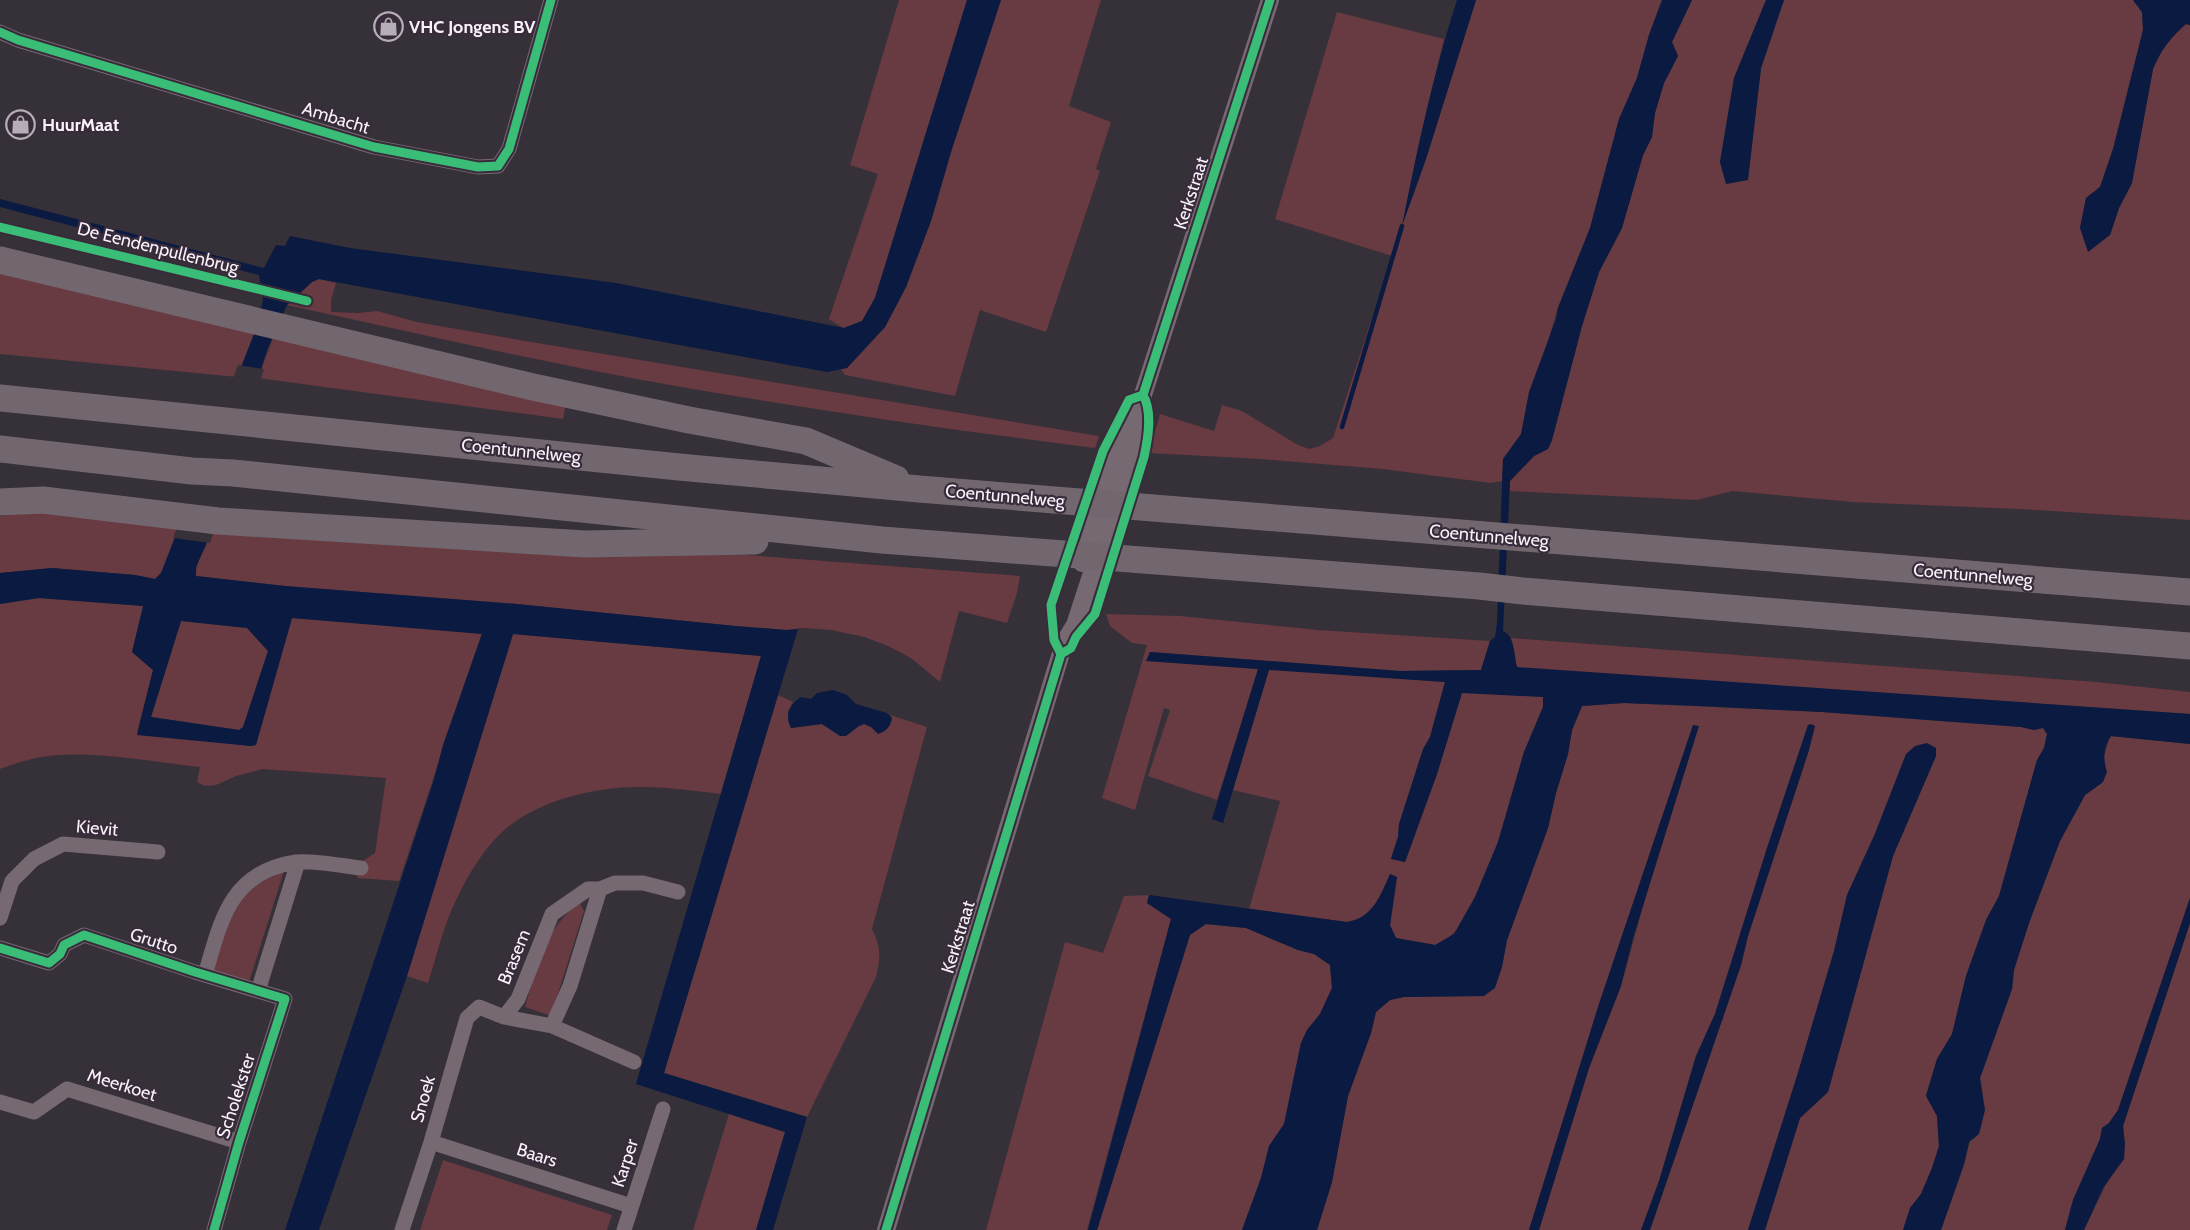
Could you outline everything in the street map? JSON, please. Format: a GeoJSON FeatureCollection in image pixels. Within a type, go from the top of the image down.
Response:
{"type":"FeatureCollection","features":[{"type":"Feature","properties":{"kind":"highway"},"geometry":{"type":"LineString","coordinates":[[0,260],[577,396],[689,420],[806,441],[919,489]]}},
{"type":"Feature","properties":{"kind":"highway","name":"Coentunnelweg"},"geometry":{"type":"LineString","coordinates":[[0,398],[919,489],[2190,592]]}},
{"type":"Feature","properties":{"kind":"highway"},"geometry":{"type":"LineString","coordinates":[[0,449],[192,471],[233,473],[882,540],[1479,586],[2190,645]]}},
{"type":"Feature","properties":{"kind":"highway"},"geometry":{"type":"LineString","coordinates":[[0,502],[44,500],[218,521],[585,544],[882,540]]}},
{"type":"Feature","properties":{"kind":"highway"},"geometry":{"type":"LineString","coordinates":[[2149,642],[2190,654]]}},
{"type":"Feature","properties":{"kind":"street","name":"Ambacht"},"geometry":{"type":"LineString","coordinates":[[0,32],[18,40],[374,147],[478,167],[498,166],[509,149],[551,0]]}},
{"type":"Feature","properties":{"kind":"street","name":"Kerkstraat"},"geometry":{"type":"LineString","coordinates":[[886,1230],[1064,643],[1075,625],[1135,441],[1140,423],[1140,404],[1270,0]]}},
{"type":"Feature","properties":{"kind":"street","name":"Kievit"},"geometry":{"type":"LineString","coordinates":[[0,918],[12,881],[34,859],[63,844],[158,852]]}},
{"type":"Feature","properties":{"kind":"street"},"geometry":{"type":"LineString","coordinates":[[258,991],[298,862]]}},
{"type":"Feature","properties":{"kind":"street"},"geometry":{"type":"LineString","coordinates":[[205,975],[227,907],[243,885],[270,870],[298,862],[361,868]]}},
{"type":"Feature","properties":{"kind":"street","name":"Brasem"},"geometry":{"type":"LineString","coordinates":[[504,1017],[518,999],[552,914],[588,889],[600,889],[615,883],[643,883],[678,892]]}},
{"type":"Feature","properties":{"kind":"street"},"geometry":{"type":"LineString","coordinates":[[552,1026],[570,986],[600,889]]}},
{"type":"Feature","properties":{"kind":"street","name":"Grutto"},"geometry":{"type":"LineString","coordinates":[[0,948],[49,963],[60,954],[64,945],[84,935],[258,991]]}},
{"type":"Feature","properties":{"kind":"street","name":"Scholekster"},"geometry":{"type":"LineString","coordinates":[[214,1230],[238,1142],[285,999],[258,991]]}},
{"type":"Feature","properties":{"kind":"street","name":"Snoek"},"geometry":{"type":"LineString","coordinates":[[402,1230],[431,1142],[467,1018],[479,1007],[504,1017]]}},
{"type":"Feature","properties":{"kind":"street"},"geometry":{"type":"LineString","coordinates":[[504,1017],[552,1026],[634,1062]]}},
{"type":"Feature","properties":{"kind":"street","name":"Meerkoet"},"geometry":{"type":"LineString","coordinates":[[0,1102],[34,1112],[66,1089],[238,1142]]}},
{"type":"Feature","properties":{"kind":"street","name":"Karper"},"geometry":{"type":"LineString","coordinates":[[624,1230],[663,1109]]}},
{"type":"Feature","properties":{"kind":"street","name":"Baars"},"geometry":{"type":"LineString","coordinates":[[431,1142],[631,1206]]}},
{"type":"Feature","properties":{"kind":"shaded area"},"geometry":{"type":"Polygon","coordinates":[[[899,0],[967,0],[875,298],[862,321],[843,328],[829,319],[878,174],[850,165],[899,0]]]}},
{"type":"Feature","properties":{"kind":"shaded area"},"geometry":{"type":"Polygon","coordinates":[[[1001,0],[1101,0],[1069,106],[1111,122],[1096,169],[1100,171],[1046,332],[980,310],[955,396],[845,375],[841,369],[847,368],[885,327],[906,287],[931,221],[1001,0]]]}},
{"type":"Feature","properties":{"kind":"shaded area"},"geometry":{"type":"Polygon","coordinates":[[[1476,0],[1662,0],[1637,78],[1619,119],[1590,228],[1558,307],[1521,434],[1503,459],[1502,481],[1491,483],[1382,469],[1149,453],[1160,414],[1214,431],[1222,405],[1242,411],[1296,444],[1309,449],[1320,446],[1333,438],[1392,256],[1275,219],[1337,12],[1444,39],[1404,220],[1426,159],[1476,0]]]}},
{"type":"Feature","properties":{"kind":"shaded area"},"geometry":{"type":"Polygon","coordinates":[[[1692,0],[1766,0],[1734,78],[1720,162],[1727,184],[1748,179],[1761,68],[1784,0],[2133,0],[2142,12],[2143,30],[2113,149],[2100,187],[2086,198],[2080,228],[2110,235],[2119,208],[2132,183],[2153,69],[2175,34],[2186,24],[2190,25],[2190,520],[2037,510],[1853,502],[1732,491],[1697,500],[1510,491],[1510,481],[1534,456],[1548,449],[1552,440],[1582,326],[1599,272],[1622,228],[1643,155],[1652,137],[1655,113],[1664,83],[1678,56],[1672,42],[1692,0]]]}},
{"type":"Feature","properties":{"kind":"shaded area"},"geometry":{"type":"Polygon","coordinates":[[[0,268],[256,329],[237,377],[0,354],[0,268]]]}},
{"type":"Feature","properties":{"kind":"shaded area"},"geometry":{"type":"Polygon","coordinates":[[[319,279],[336,283],[331,300],[331,312],[377,311],[417,322],[531,342],[1099,436],[1095,448],[993,435],[738,396],[537,359],[287,305],[312,282],[319,279]]]}},
{"type":"Feature","properties":{"kind":"shaded area"},"geometry":{"type":"Polygon","coordinates":[[[276,330],[566,403],[563,419],[258,378],[276,330]]]}},
{"type":"Feature","properties":{"kind":"shaded area"},"geometry":{"type":"Polygon","coordinates":[[[45,512],[184,517],[169,559],[155,579],[135,575],[52,568],[0,573],[0,516],[45,512]]]}},
{"type":"Feature","properties":{"kind":"shaded area"},"geometry":{"type":"Polygon","coordinates":[[[215,518],[1020,576],[1007,623],[959,611],[940,682],[911,658],[886,645],[864,637],[831,630],[802,628],[787,630],[735,626],[196,576],[200,555],[215,518]]]}},
{"type":"Feature","properties":{"kind":"shaded area"},"geometry":{"type":"Polygon","coordinates":[[[39,598],[144,606],[132,652],[153,670],[137,732],[250,746],[256,744],[292,618],[482,633],[399,881],[357,878],[360,863],[375,853],[386,778],[263,769],[236,776],[216,785],[205,786],[197,782],[200,767],[76,754],[37,758],[0,769],[0,604],[39,598]]]}},
{"type":"Feature","properties":{"kind":"shaded area"},"geometry":{"type":"Polygon","coordinates":[[[1106,614],[1180,616],[1318,630],[1490,641],[1481,670],[1400,671],[1150,652],[1147,661],[1258,669],[1217,800],[1148,776],[1170,710],[1164,708],[1135,810],[1102,798],[1147,645],[1132,643],[1110,626],[1106,614]]]}},
{"type":"Feature","properties":{"kind":"shaded area"},"geometry":{"type":"Polygon","coordinates":[[[181,621],[247,628],[268,651],[243,728],[239,730],[151,717],[181,621]]]}},
{"type":"Feature","properties":{"kind":"shaded area"},"geometry":{"type":"Polygon","coordinates":[[[513,634],[761,656],[721,794],[653,787],[606,789],[550,803],[516,821],[494,840],[467,878],[448,918],[428,983],[407,976],[513,634]]]}},
{"type":"Feature","properties":{"kind":"shaded area"},"geometry":{"type":"Polygon","coordinates":[[[1511,638],[2096,682],[2190,692],[2190,714],[1517,668],[1511,638]]]}},
{"type":"Feature","properties":{"kind":"shaded area"},"geometry":{"type":"Polygon","coordinates":[[[1269,669],[1445,682],[1430,737],[1423,750],[1399,824],[1398,837],[1391,858],[1405,862],[1437,774],[1462,692],[1543,697],[1543,707],[1524,752],[1498,842],[1475,897],[1458,929],[1445,941],[1436,945],[1396,938],[1390,926],[1397,877],[1390,874],[1375,904],[1364,916],[1356,920],[1347,922],[1249,909],[1280,801],[1233,790],[1269,669]]]}},
{"type":"Feature","properties":{"kind":"shaded area"},"geometry":{"type":"Polygon","coordinates":[[[778,695],[793,702],[788,711],[791,728],[822,724],[840,736],[864,724],[871,727],[892,718],[890,715],[927,727],[872,929],[879,952],[876,977],[807,1117],[664,1073],[778,695]]]}},
{"type":"Feature","properties":{"kind":"shaded area"},"geometry":{"type":"Polygon","coordinates":[[[1624,703],[1822,712],[2021,727],[2034,730],[2043,728],[2047,734],[2044,748],[2037,760],[1999,896],[1986,920],[1966,976],[1952,1034],[1937,1059],[1926,1095],[1937,1116],[1939,1146],[1921,1194],[1910,1208],[1903,1230],[1765,1230],[1800,1118],[1828,1092],[1893,856],[1936,756],[1874,836],[1847,895],[1834,951],[1748,1230],[1650,1230],[1741,965],[1748,936],[1809,750],[1808,725],[1715,1014],[1696,1056],[1659,1181],[1641,1230],[1539,1230],[1589,1068],[1621,986],[1693,725],[1598,1007],[1529,1230],[1317,1230],[1332,1182],[1348,1096],[1371,1033],[1376,1012],[1390,1000],[1404,997],[1484,996],[1502,967],[1507,940],[1548,828],[1568,754],[1572,730],[1582,706],[1624,703]]]}},
{"type":"Feature","properties":{"kind":"shaded area"},"geometry":{"type":"Polygon","coordinates":[[[2110,736],[2190,744],[2190,898],[2118,1110],[2109,1123],[2102,1128],[2100,1139],[2073,1200],[2065,1230],[1941,1230],[1964,1165],[1982,1091],[1980,1078],[2012,989],[2014,970],[2021,945],[2060,841],[2085,795],[2103,782],[2103,759],[2110,736]]]}},
{"type":"Feature","properties":{"kind":"shaded area"},"geometry":{"type":"Polygon","coordinates":[[[284,871],[249,982],[213,970],[230,913],[249,888],[284,871]]]}},
{"type":"Feature","properties":{"kind":"shaded area"},"geometry":{"type":"Polygon","coordinates":[[[1149,895],[1147,903],[1171,919],[1087,1230],[986,1230],[1065,942],[1103,953],[1124,896],[1149,895]]]}},
{"type":"Feature","properties":{"kind":"shaded area"},"geometry":{"type":"Polygon","coordinates":[[[580,903],[584,911],[551,1016],[525,1007],[544,949],[559,923],[580,903]]]}},
{"type":"Feature","properties":{"kind":"shaded area"},"geometry":{"type":"Polygon","coordinates":[[[2190,923],[2190,1230],[2084,1230],[2125,1145],[2123,1126],[2190,923]]]}},
{"type":"Feature","properties":{"kind":"shaded area"},"geometry":{"type":"Polygon","coordinates":[[[1205,924],[1246,928],[1298,950],[1314,954],[1330,965],[1332,988],[1320,1014],[1307,1030],[1301,1043],[1284,1124],[1269,1147],[1261,1178],[1242,1230],[1097,1230],[1190,935],[1205,924]]]}},
{"type":"Feature","properties":{"kind":"shaded area"},"geometry":{"type":"Polygon","coordinates":[[[729,1114],[785,1132],[756,1230],[693,1230],[729,1114]]]}},
{"type":"Feature","properties":{"kind":"shaded area"},"geometry":{"type":"Polygon","coordinates":[[[443,1160],[612,1215],[607,1230],[420,1230],[443,1160]]]}},
{"type":"Feature","properties":{"kind":"water"},"geometry":{"type":"Polygon","coordinates":[[[967,0],[1001,0],[931,221],[906,287],[885,327],[847,368],[827,372],[319,279],[312,282],[287,305],[267,350],[206,545],[196,567],[196,576],[735,626],[798,629],[664,1073],[807,1117],[773,1230],[756,1230],[785,1132],[636,1084],[761,656],[513,634],[407,976],[319,1230],[285,1230],[433,783],[443,745],[482,634],[292,618],[256,745],[137,735],[153,670],[132,652],[143,606],[39,598],[0,604],[0,573],[52,568],[135,575],[155,579],[161,573],[256,329],[263,300],[259,275],[0,207],[0,199],[264,268],[276,245],[285,246],[290,236],[350,248],[616,283],[844,328],[862,321],[875,298],[967,0]],[[181,621],[151,717],[239,730],[243,727],[268,651],[247,628],[181,621]]]}},
{"type":"Feature","properties":{"kind":"water"},"geometry":{"type":"Polygon","coordinates":[[[1457,0],[1476,0],[1426,159],[1402,226],[1426,112],[1457,0]]]}},
{"type":"Feature","properties":{"kind":"water"},"geometry":{"type":"Polygon","coordinates":[[[1662,0],[1692,0],[1672,42],[1678,56],[1664,83],[1655,113],[1652,137],[1643,155],[1622,228],[1599,272],[1582,326],[1552,440],[1548,449],[1534,456],[1510,481],[1503,631],[1512,641],[1517,667],[2190,714],[2190,744],[2111,736],[2108,740],[2104,754],[2107,772],[2103,782],[2085,795],[2060,841],[2031,917],[2014,970],[2012,989],[1980,1078],[1985,1110],[1979,1134],[1969,1142],[1964,1164],[1941,1230],[1903,1230],[1910,1208],[1921,1194],[1939,1146],[1937,1116],[1926,1096],[1937,1059],[1952,1034],[1966,976],[1986,920],[1999,896],[2037,760],[2044,748],[2047,734],[2043,728],[2034,730],[2021,727],[1822,712],[1624,703],[1582,706],[1572,730],[1568,754],[1548,828],[1507,940],[1495,988],[1484,996],[1404,997],[1390,1000],[1376,1012],[1371,1033],[1348,1096],[1332,1182],[1317,1230],[1242,1230],[1261,1178],[1269,1146],[1284,1124],[1301,1043],[1307,1030],[1320,1014],[1332,988],[1330,965],[1314,954],[1298,950],[1246,928],[1206,924],[1190,935],[1097,1230],[1088,1230],[1171,919],[1147,903],[1149,895],[1347,922],[1356,920],[1370,911],[1390,874],[1397,877],[1390,925],[1396,938],[1435,945],[1454,934],[1475,897],[1498,842],[1524,752],[1543,707],[1543,697],[1462,693],[1437,774],[1405,862],[1391,859],[1398,837],[1399,824],[1423,749],[1430,737],[1445,682],[1269,670],[1223,823],[1212,819],[1258,669],[1146,661],[1150,652],[1400,671],[1481,670],[1490,641],[1495,637],[1497,623],[1503,459],[1521,434],[1529,392],[1558,308],[1590,228],[1619,119],[1637,78],[1662,0]]]}},
{"type":"Feature","properties":{"kind":"water"},"geometry":{"type":"Polygon","coordinates":[[[1766,0],[1784,0],[1761,68],[1748,180],[1726,184],[1720,162],[1734,78],[1766,0]]]}},
{"type":"Feature","properties":{"kind":"water"},"geometry":{"type":"Polygon","coordinates":[[[2133,0],[2190,0],[2190,25],[2186,24],[2175,34],[2156,62],[2132,183],[2119,208],[2110,235],[2088,252],[2080,228],[2086,198],[2100,187],[2113,149],[2143,30],[2142,12],[2133,0]]]}},
{"type":"Feature","properties":{"kind":"water"},"geometry":{"type":"Polygon","coordinates":[[[833,690],[847,695],[856,704],[887,713],[892,718],[889,726],[878,734],[864,724],[846,736],[840,736],[822,724],[791,728],[788,714],[791,706],[797,700],[801,697],[811,699],[817,693],[833,690]]]}},
{"type":"Feature","properties":{"kind":"water"},"geometry":{"type":"Polygon","coordinates":[[[1693,725],[1699,726],[1633,938],[1621,986],[1589,1068],[1539,1230],[1529,1230],[1598,1007],[1693,725]]]}},
{"type":"Feature","properties":{"kind":"water"},"geometry":{"type":"Polygon","coordinates":[[[1808,725],[1815,726],[1809,750],[1748,936],[1741,965],[1650,1230],[1641,1230],[1659,1181],[1696,1056],[1715,1014],[1767,848],[1808,725]]]}},
{"type":"Feature","properties":{"kind":"water"},"geometry":{"type":"Polygon","coordinates":[[[1927,743],[1936,748],[1936,756],[1893,856],[1828,1092],[1800,1118],[1765,1230],[1748,1230],[1834,951],[1847,895],[1874,836],[1906,754],[1915,746],[1927,743]]]}},
{"type":"Feature","properties":{"kind":"water"},"geometry":{"type":"Polygon","coordinates":[[[2190,898],[2190,923],[2123,1126],[2124,1159],[2103,1188],[2084,1230],[2065,1230],[2073,1200],[2100,1139],[2102,1128],[2109,1123],[2118,1110],[2190,898]]]}},
{"type":"Feature","properties":{"kind":"pier"},"geometry":{"type":"Polygon","coordinates":[[[238,365],[264,369],[210,543],[173,538],[238,365]]]}},
{"type":"Feature","properties":{"kind":"waterway"},"geometry":{"type":"LineString","coordinates":[[1342,427],[1402,226]]}},
{"type":"Feature","properties":{"kind":"cycle path"},"geometry":{"type":"LineString","coordinates":[[0,32],[18,40],[374,147],[478,167],[498,166],[509,149],[551,0]]}},
{"type":"Feature","properties":{"kind":"cycle path"},"geometry":{"type":"LineString","coordinates":[[886,1230],[1061,654],[1071,648],[1076,637],[1095,614],[1144,457],[1149,417],[1143,395],[1270,0]]}},
{"type":"Feature","properties":{"kind":"cycle path","name":"De Eendenpullenbrug"},"geometry":{"type":"LineString","coordinates":[[0,227],[307,301]]}},
{"type":"Feature","properties":{"kind":"cycle path"},"geometry":{"type":"LineString","coordinates":[[1061,654],[1054,640],[1051,605],[1103,451],[1129,400],[1143,395]]}},
{"type":"Feature","properties":{"kind":"cycle path"},"geometry":{"type":"LineString","coordinates":[[0,948],[49,963],[60,954],[64,945],[84,935],[285,999],[239,1142],[214,1230]]}},
{"type":"Feature","properties":{"kind":"place","name":"VHC Jongens BV"},"geometry":{"type":"Point","coordinates":[388,27]}},
{"type":"Feature","properties":{"kind":"place","name":"HuurMaat"},"geometry":{"type":"Point","coordinates":[21,125]}}]}
